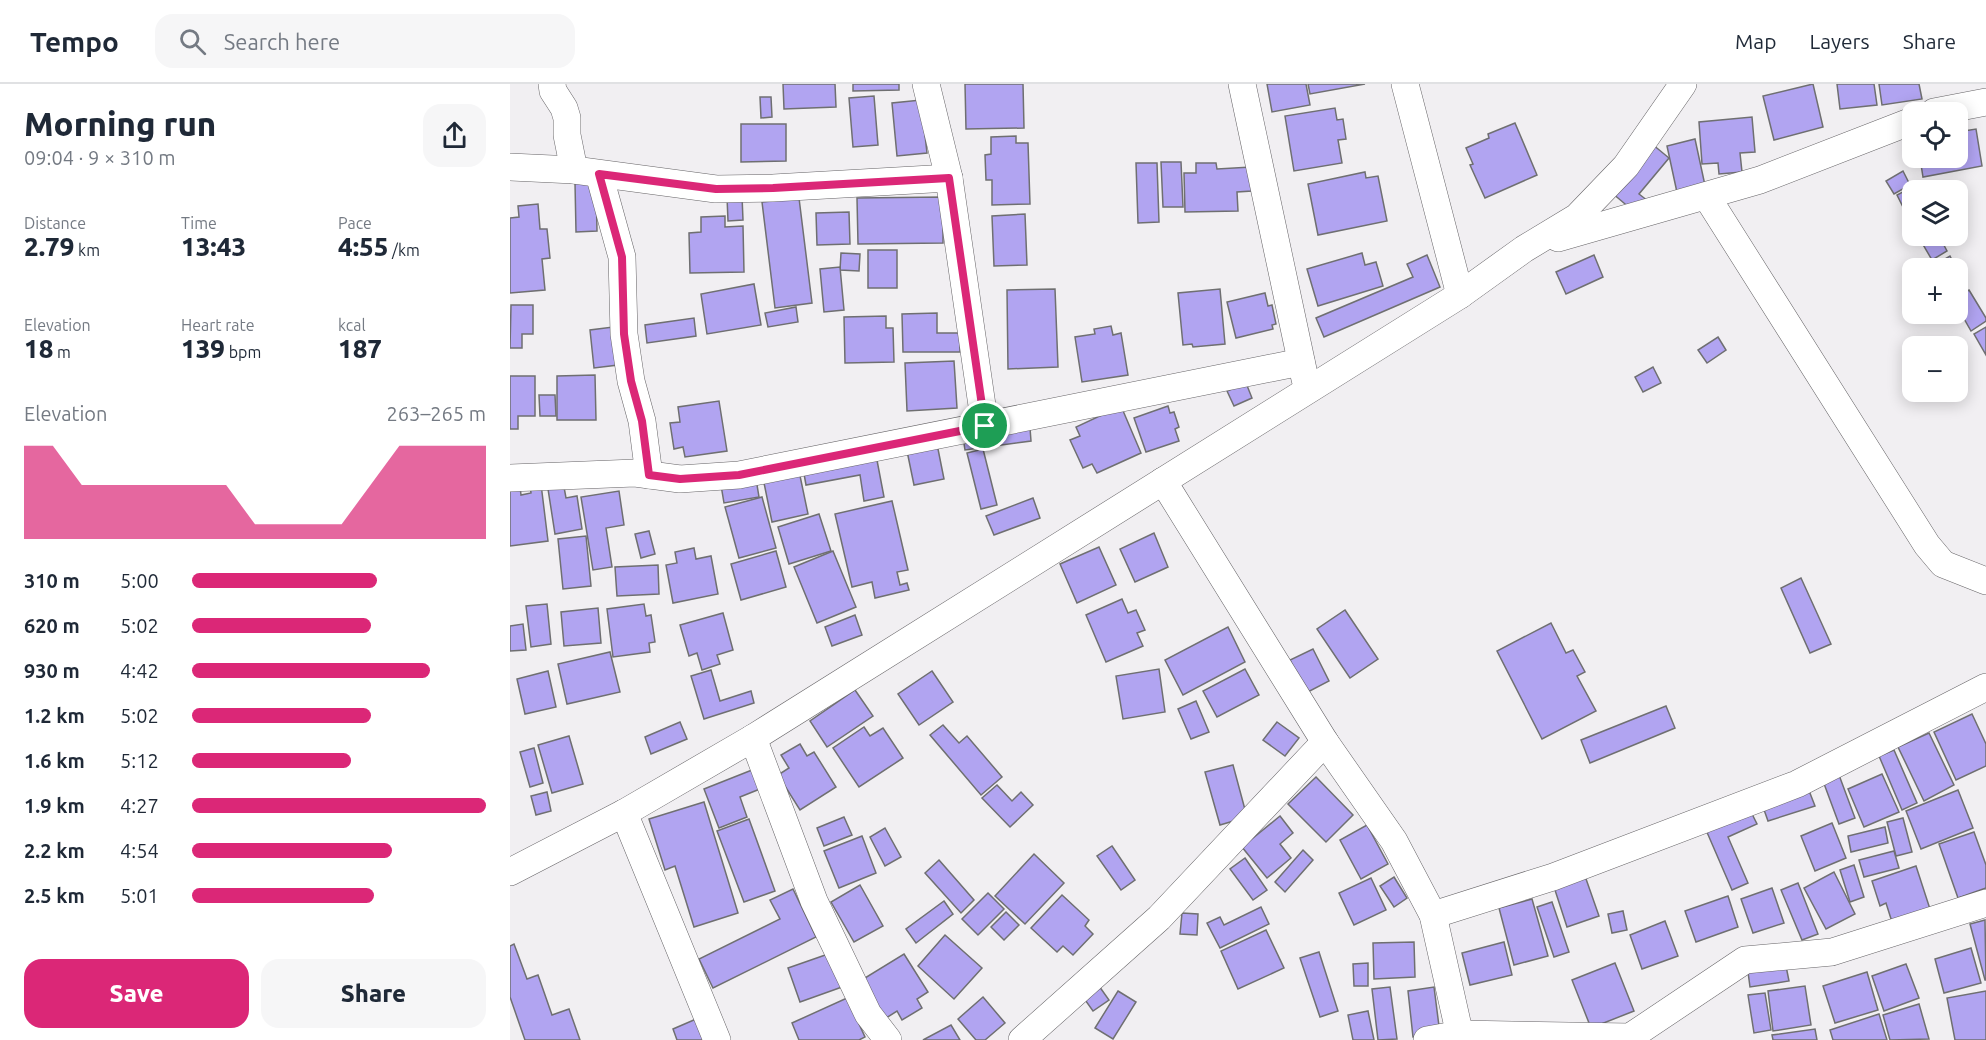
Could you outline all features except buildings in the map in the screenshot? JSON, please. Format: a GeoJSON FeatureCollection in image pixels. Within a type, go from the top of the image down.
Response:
{"type":"FeatureCollection","features":[{"type":"Feature","properties":{"kind":"street"},"geometry":{"type":"LineString","coordinates":[[552,84],[553,91],[564,108],[567,118],[567,135],[586,172],[622,257],[624,334],[631,381],[642,421],[649,475]]}},
{"type":"Feature","properties":{"kind":"street"},"geometry":{"type":"LineString","coordinates":[[926,84],[949,178],[985,426]]}},
{"type":"Feature","properties":{"kind":"street"},"geometry":{"type":"LineString","coordinates":[[1242,84],[1307,390]]}},
{"type":"Feature","properties":{"kind":"street"},"geometry":{"type":"LineString","coordinates":[[1405,84],[1460,295]]}},
{"type":"Feature","properties":{"kind":"street"},"geometry":{"type":"LineString","coordinates":[[510,872],[624,813],[753,738],[1460,295],[1524,249],[1577,217],[1626,166],[1683,84]]}},
{"type":"Feature","properties":{"kind":"street"},"geometry":{"type":"LineString","coordinates":[[1968,105],[1986,102]]}},
{"type":"Feature","properties":{"kind":"street"},"geometry":{"type":"LineString","coordinates":[[1524,249],[1578,231],[1707,197],[1760,180],[1902,125]]}},
{"type":"Feature","properties":{"kind":"street"},"geometry":{"type":"LineString","coordinates":[[510,167],[586,172],[716,189],[949,178]]}},
{"type":"Feature","properties":{"kind":"street"},"geometry":{"type":"LineString","coordinates":[[1707,197],[1927,545],[1943,564],[1986,581]]}},
{"type":"Feature","properties":{"kind":"street"},"geometry":{"type":"LineString","coordinates":[[510,478],[635,473],[680,479],[739,475],[1301,362]]}},
{"type":"Feature","properties":{"kind":"street"},"geometry":{"type":"LineString","coordinates":[[1163,481],[1325,742],[1394,841],[1433,915],[1461,1037]]}},
{"type":"Feature","properties":{"kind":"street"},"geometry":{"type":"LineString","coordinates":[[1433,915],[1553,877],[1797,784],[1986,687]]}},
{"type":"Feature","properties":{"kind":"street"},"geometry":{"type":"LineString","coordinates":[[753,738],[814,901],[868,1014],[888,1040]]}},
{"type":"Feature","properties":{"kind":"street"},"geometry":{"type":"LineString","coordinates":[[1022,1040],[1159,918],[1325,742]]}},
{"type":"Feature","properties":{"kind":"street"},"geometry":{"type":"LineString","coordinates":[[624,813],[717,1040]]}},
{"type":"Feature","properties":{"kind":"street"},"geometry":{"type":"LineString","coordinates":[[1427,1040],[1461,1037],[1630,1037],[1745,960],[1832,952],[1986,903]]}},
{"type":"Feature","properties":{"kind":"route"},"geometry":{"type":"LineString","coordinates":[[599,174],[716,189],[949,178],[985,426],[739,475],[680,479],[649,475],[642,421],[631,381],[624,334],[622,257],[599,174]]}}]}
